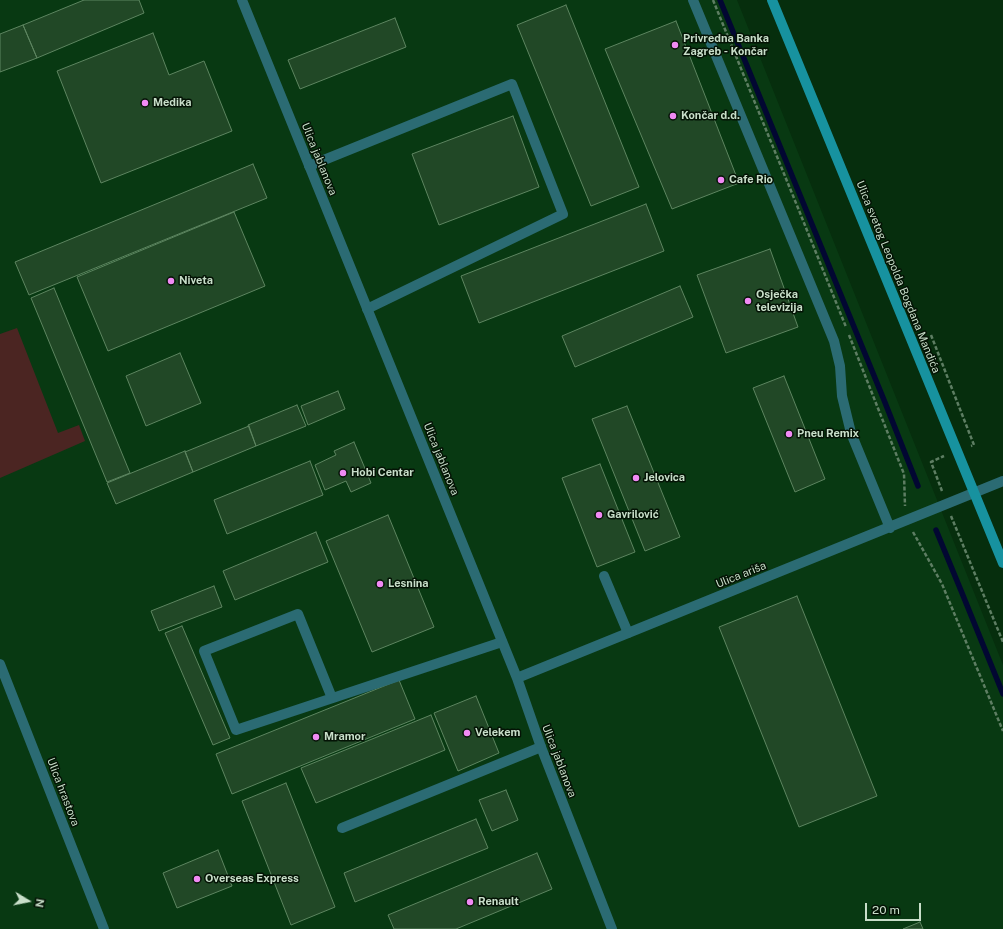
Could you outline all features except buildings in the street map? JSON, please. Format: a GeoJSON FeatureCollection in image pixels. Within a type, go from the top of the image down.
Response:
{"type":"FeatureCollection","features":[{"type":"Feature","properties":{"kind":"main road","name":"Ulica svetog Leopolda Bogdana Mandića"},"geometry":{"type":"LineString","coordinates":[[772,0],[1003,563]]}},
{"type":"Feature","properties":{"kind":"street"},"geometry":{"type":"LineString","coordinates":[[693,0],[834,341],[840,366],[842,396],[851,433],[890,528]]}},
{"type":"Feature","properties":{"kind":"street","name":"Ulica jablanova"},"geometry":{"type":"LineString","coordinates":[[243,1],[517,678],[541,747],[612,929]]}},
{"type":"Feature","properties":{"kind":"street"},"geometry":{"type":"LineString","coordinates":[[309,166],[512,84],[563,214],[367,309]]}},
{"type":"Feature","properties":{"kind":"street","name":"Ulica ariša"},"geometry":{"type":"LineString","coordinates":[[517,678],[1003,481]]}},
{"type":"Feature","properties":{"kind":"street"},"geometry":{"type":"LineString","coordinates":[[604,576],[628,633]]}},
{"type":"Feature","properties":{"kind":"street"},"geometry":{"type":"LineString","coordinates":[[332,698],[298,614],[204,651],[236,730],[502,642]]}},
{"type":"Feature","properties":{"kind":"street","name":"Ulica hrastova"},"geometry":{"type":"LineString","coordinates":[[0,664],[104,929]]}},
{"type":"Feature","properties":{"kind":"street"},"geometry":{"type":"LineString","coordinates":[[342,828],[541,747]]}},
{"type":"Feature","properties":{"kind":"path"},"geometry":{"type":"LineString","coordinates":[[713,0],[801,215],[904,474],[904,501],[908,520],[917,540],[942,584],[1003,731]]}},
{"type":"Feature","properties":{"kind":"shaded area"},"geometry":{"type":"Polygon","coordinates":[[[0,0],[737,0],[1003,665],[1003,929],[0,929],[0,0]]]}},
{"type":"Feature","properties":{"kind":"shaded area"},"geometry":{"type":"Polygon","coordinates":[[[17,328],[58,433],[79,425],[85,441],[0,478],[0,334],[17,328]]]}},
{"type":"Feature","properties":{"kind":"waterway"},"geometry":{"type":"LineString","coordinates":[[720,0],[918,486]]}},
{"type":"Feature","properties":{"kind":"waterway"},"geometry":{"type":"LineString","coordinates":[[936,530],[1003,694]]}},
{"type":"Feature","properties":{"kind":"place","name":"Privredna Banka Zagreb - Končar"},"geometry":{"type":"Point","coordinates":[675,45]}},
{"type":"Feature","properties":{"kind":"place","name":"Medika"},"geometry":{"type":"Point","coordinates":[145,103]}},
{"type":"Feature","properties":{"kind":"place","name":"Končar d.d."},"geometry":{"type":"Point","coordinates":[673,116]}},
{"type":"Feature","properties":{"kind":"place","name":"Cafe Rio"},"geometry":{"type":"Point","coordinates":[721,180]}},
{"type":"Feature","properties":{"kind":"place","name":"Niveta"},"geometry":{"type":"Point","coordinates":[171,281]}},
{"type":"Feature","properties":{"kind":"place","name":"Osječka televizija"},"geometry":{"type":"Point","coordinates":[748,301]}},
{"type":"Feature","properties":{"kind":"place","name":"Pneu Remix"},"geometry":{"type":"Point","coordinates":[789,434]}},
{"type":"Feature","properties":{"kind":"place","name":"Hobi Centar"},"geometry":{"type":"Point","coordinates":[343,473]}},
{"type":"Feature","properties":{"kind":"place","name":"Jelovica"},"geometry":{"type":"Point","coordinates":[636,478]}},
{"type":"Feature","properties":{"kind":"place","name":"Gavrilović"},"geometry":{"type":"Point","coordinates":[599,515]}},
{"type":"Feature","properties":{"kind":"place","name":"Lesnina"},"geometry":{"type":"Point","coordinates":[380,584]}},
{"type":"Feature","properties":{"kind":"place","name":"Velekem"},"geometry":{"type":"Point","coordinates":[467,733]}},
{"type":"Feature","properties":{"kind":"place","name":"Mramor"},"geometry":{"type":"Point","coordinates":[316,737]}},
{"type":"Feature","properties":{"kind":"place","name":"Overseas Express"},"geometry":{"type":"Point","coordinates":[197,879]}},
{"type":"Feature","properties":{"kind":"place","name":"Renault"},"geometry":{"type":"Point","coordinates":[470,902]}}]}
